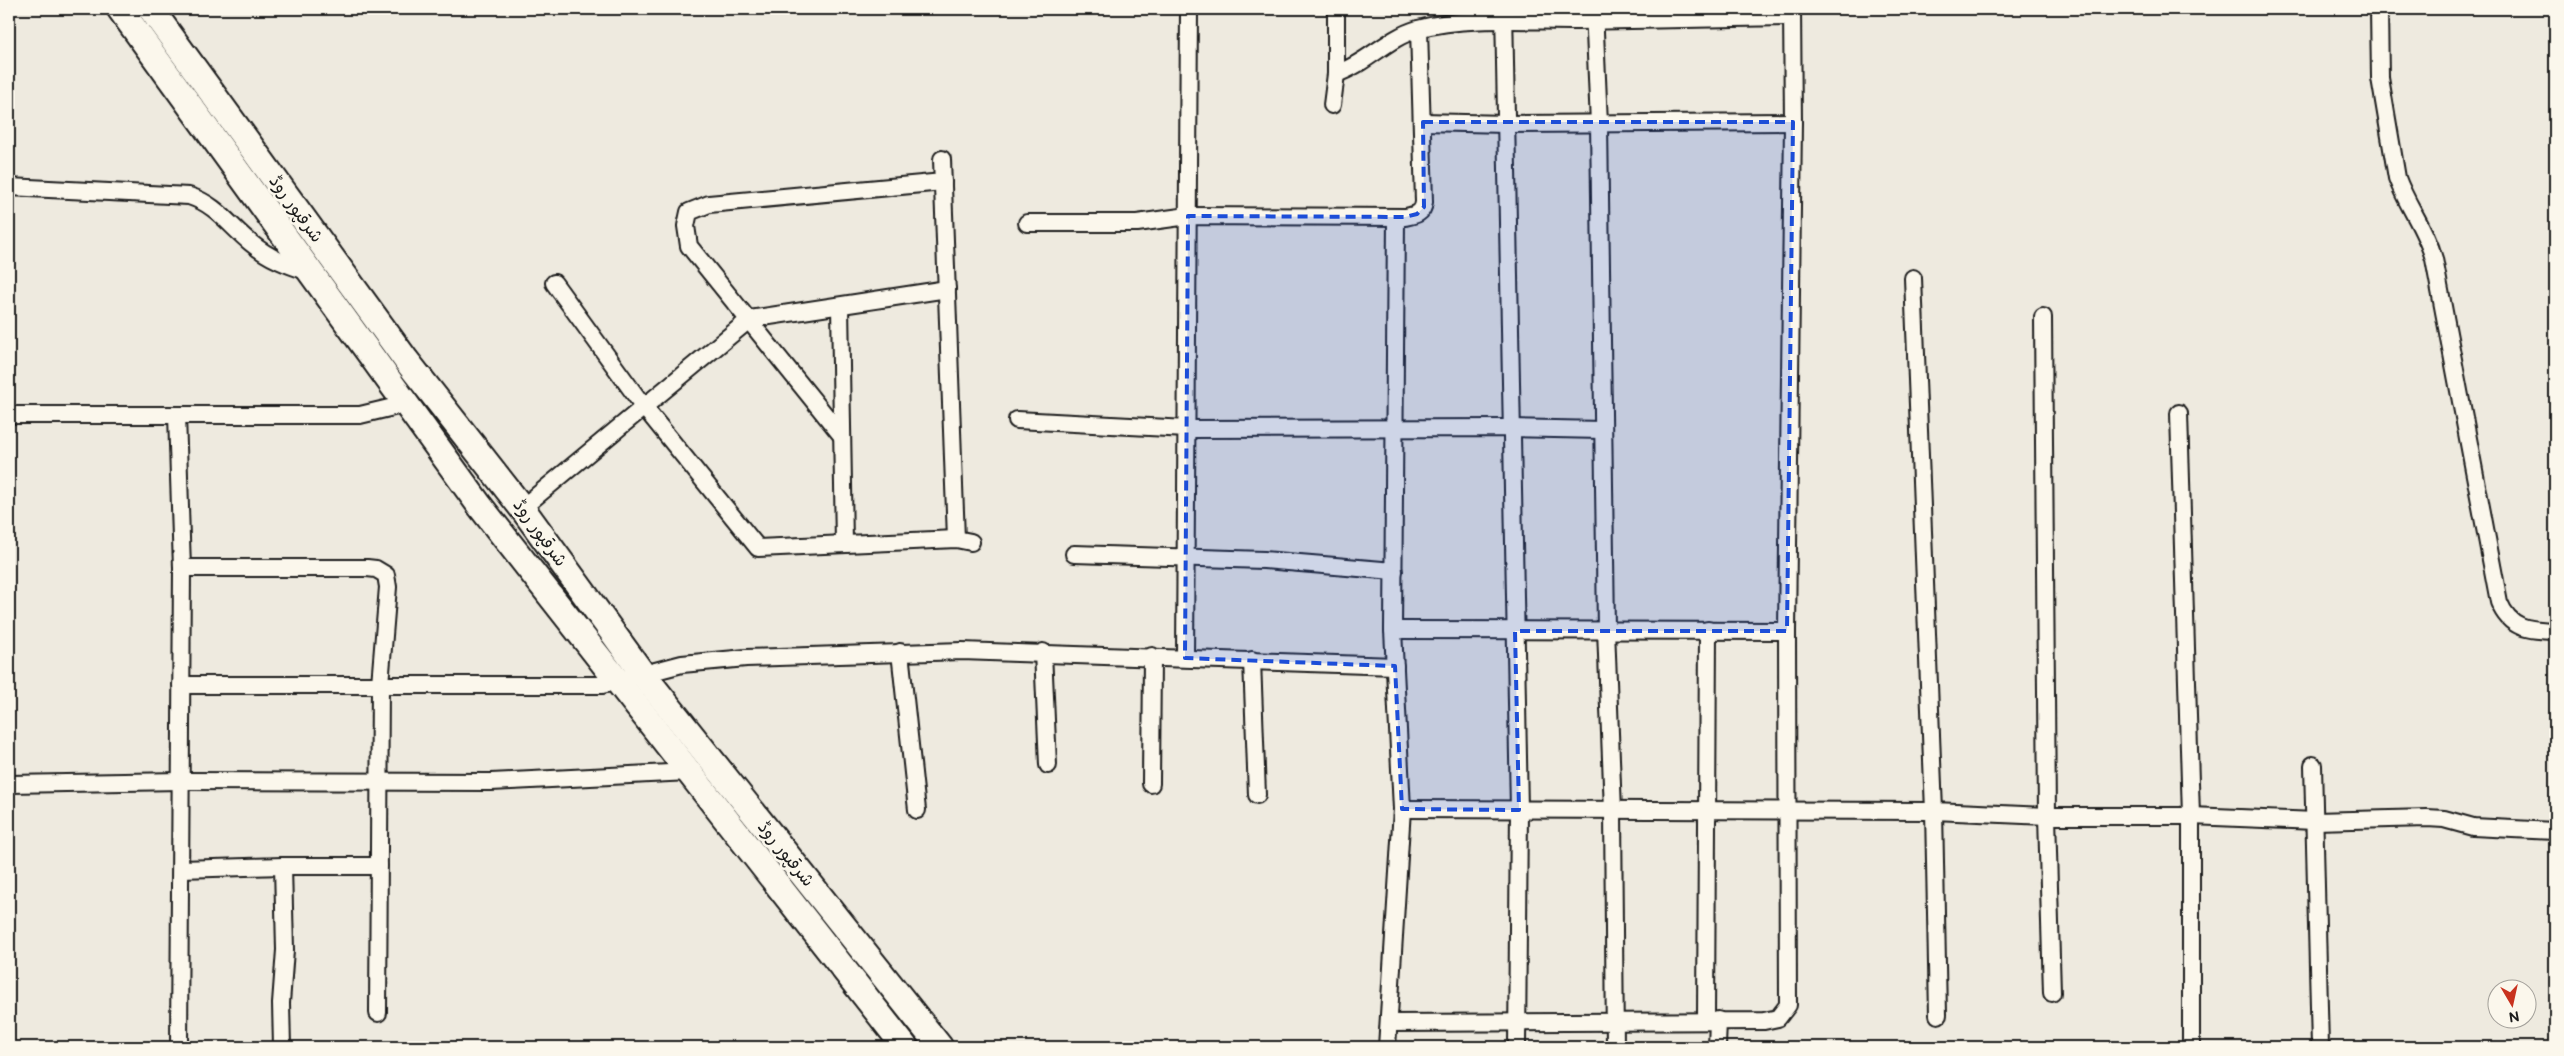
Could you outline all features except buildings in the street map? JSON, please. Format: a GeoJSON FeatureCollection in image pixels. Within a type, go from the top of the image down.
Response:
{"type":"FeatureCollection","features":[{"type":"Feature","properties":{"kind":"main road","name":"شرقپور روڈ"},"geometry":{"type":"LineString","coordinates":[[120,9],[480,506],[905,1047]]}},
{"type":"Feature","properties":{"kind":"main road","name":"شرقپور روڈ"},"geometry":{"type":"LineString","coordinates":[[151,9],[406,360],[522,508],[642,673],[940,1047]]}},
{"type":"Feature","properties":{"kind":"street"},"geometry":{"type":"LineString","coordinates":[[1185,658],[1190,9]]}},
{"type":"Feature","properties":{"kind":"street"},"geometry":{"type":"LineString","coordinates":[[1332,105],[1336,74],[1336,9]]}},
{"type":"Feature","properties":{"kind":"street"},"geometry":{"type":"LineString","coordinates":[[2378,9],[2380,78],[2397,178],[2402,193],[2429,241],[2434,259],[2498,602],[2507,617],[2514,623],[2529,629],[2555,631]]}},
{"type":"Feature","properties":{"kind":"street"},"geometry":{"type":"LineString","coordinates":[[1336,74],[1350,69],[1397,37],[1419,29],[1504,15],[1792,13],[1793,122],[1787,631],[1788,1005],[1783,1014],[1772,1020],[1389,1023]]}},
{"type":"Feature","properties":{"kind":"street"},"geometry":{"type":"LineString","coordinates":[[1504,15],[1519,810],[1517,1047]]}},
{"type":"Feature","properties":{"kind":"street"},"geometry":{"type":"LineString","coordinates":[[1595,15],[1600,124],[1606,629],[1613,811],[1615,1047]]}},
{"type":"Feature","properties":{"kind":"street"},"geometry":{"type":"LineString","coordinates":[[1027,222],[1137,222],[1188,216],[1396,216],[1417,214],[1424,207],[1419,29]]}},
{"type":"Feature","properties":{"kind":"street"},"geometry":{"type":"LineString","coordinates":[[1423,122],[1600,124],[1793,122]]}},
{"type":"Feature","properties":{"kind":"street"},"geometry":{"type":"LineString","coordinates":[[554,283],[644,407],[758,548],[964,540],[947,290],[942,159]]}},
{"type":"Feature","properties":{"kind":"street"},"geometry":{"type":"LineString","coordinates":[[842,436],[750,319],[689,246],[686,226],[690,212],[709,204],[942,182]]}},
{"type":"Feature","properties":{"kind":"street"},"geometry":{"type":"LineString","coordinates":[[9,187],[189,196],[204,201],[218,211],[250,242],[268,256],[283,264],[310,272]]}},
{"type":"Feature","properties":{"kind":"street"},"geometry":{"type":"LineString","coordinates":[[1387,1047],[1402,809],[1393,630],[1396,216]]}},
{"type":"Feature","properties":{"kind":"street"},"geometry":{"type":"LineString","coordinates":[[1913,278],[1934,811],[1938,1015]]}},
{"type":"Feature","properties":{"kind":"street"},"geometry":{"type":"LineString","coordinates":[[522,508],[750,319],[947,290]]}},
{"type":"Feature","properties":{"kind":"street"},"geometry":{"type":"LineString","coordinates":[[840,306],[844,544]]}},
{"type":"Feature","properties":{"kind":"street"},"geometry":{"type":"LineString","coordinates":[[2043,317],[2047,816],[2052,993]]}},
{"type":"Feature","properties":{"kind":"street"},"geometry":{"type":"LineString","coordinates":[[9,415],[360,415],[406,404]]}},
{"type":"Feature","properties":{"kind":"street"},"geometry":{"type":"LineString","coordinates":[[2179,413],[2191,816],[2191,1047]]}},
{"type":"Feature","properties":{"kind":"street"},"geometry":{"type":"LineString","coordinates":[[178,415],[182,568],[179,1047]]}},
{"type":"Feature","properties":{"kind":"street"},"geometry":{"type":"LineString","coordinates":[[1017,420],[1186,429],[1512,428],[1603,430]]}},
{"type":"Feature","properties":{"kind":"street"},"geometry":{"type":"LineString","coordinates":[[1074,554],[1264,560],[1394,571]]}},
{"type":"Feature","properties":{"kind":"street"},"geometry":{"type":"LineString","coordinates":[[182,568],[367,568],[384,572],[388,580],[380,684],[378,1013]]}},
{"type":"Feature","properties":{"kind":"street"},"geometry":{"type":"LineString","coordinates":[[1393,630],[1516,631],[1606,629],[1787,631]]}},
{"type":"Feature","properties":{"kind":"street"},"geometry":{"type":"LineString","coordinates":[[1708,630],[1708,811],[1712,1020],[1718,1047]]}},
{"type":"Feature","properties":{"kind":"street"},"geometry":{"type":"LineString","coordinates":[[181,685],[602,685],[682,664],[746,658],[900,652],[1043,652],[1395,666]]}},
{"type":"Feature","properties":{"kind":"street"},"geometry":{"type":"LineString","coordinates":[[900,652],[916,810]]}},
{"type":"Feature","properties":{"kind":"street"},"geometry":{"type":"LineString","coordinates":[[1043,652],[1048,765]]}},
{"type":"Feature","properties":{"kind":"street"},"geometry":{"type":"LineString","coordinates":[[1151,784],[1152,656]]}},
{"type":"Feature","properties":{"kind":"street"},"geometry":{"type":"LineString","coordinates":[[1252,660],[1257,795]]}},
{"type":"Feature","properties":{"kind":"street"},"geometry":{"type":"LineString","coordinates":[[2313,765],[2320,1047]]}},
{"type":"Feature","properties":{"kind":"street"},"geometry":{"type":"LineString","coordinates":[[9,784],[181,781],[491,782],[689,772]]}},
{"type":"Feature","properties":{"kind":"street"},"geometry":{"type":"LineString","coordinates":[[1402,809],[1788,812],[1934,811],[2047,816],[2191,816],[2315,820],[2427,818],[2444,819],[2473,827],[2552,834]]}},
{"type":"Feature","properties":{"kind":"street"},"geometry":{"type":"LineString","coordinates":[[282,1047],[281,1003],[285,950],[283,866]]}},
{"type":"Feature","properties":{"kind":"street"},"geometry":{"type":"LineString","coordinates":[[181,869],[379,866]]}},
{"type":"Feature","properties":{"kind":"highlighted area"},"geometry":{"type":"Polygon","coordinates":[[[1423,122],[1793,122],[1787,631],[1515,631],[1519,810],[1402,809],[1395,666],[1185,658],[1188,216],[1405,217],[1417,214],[1424,207],[1423,122]]]}}]}
